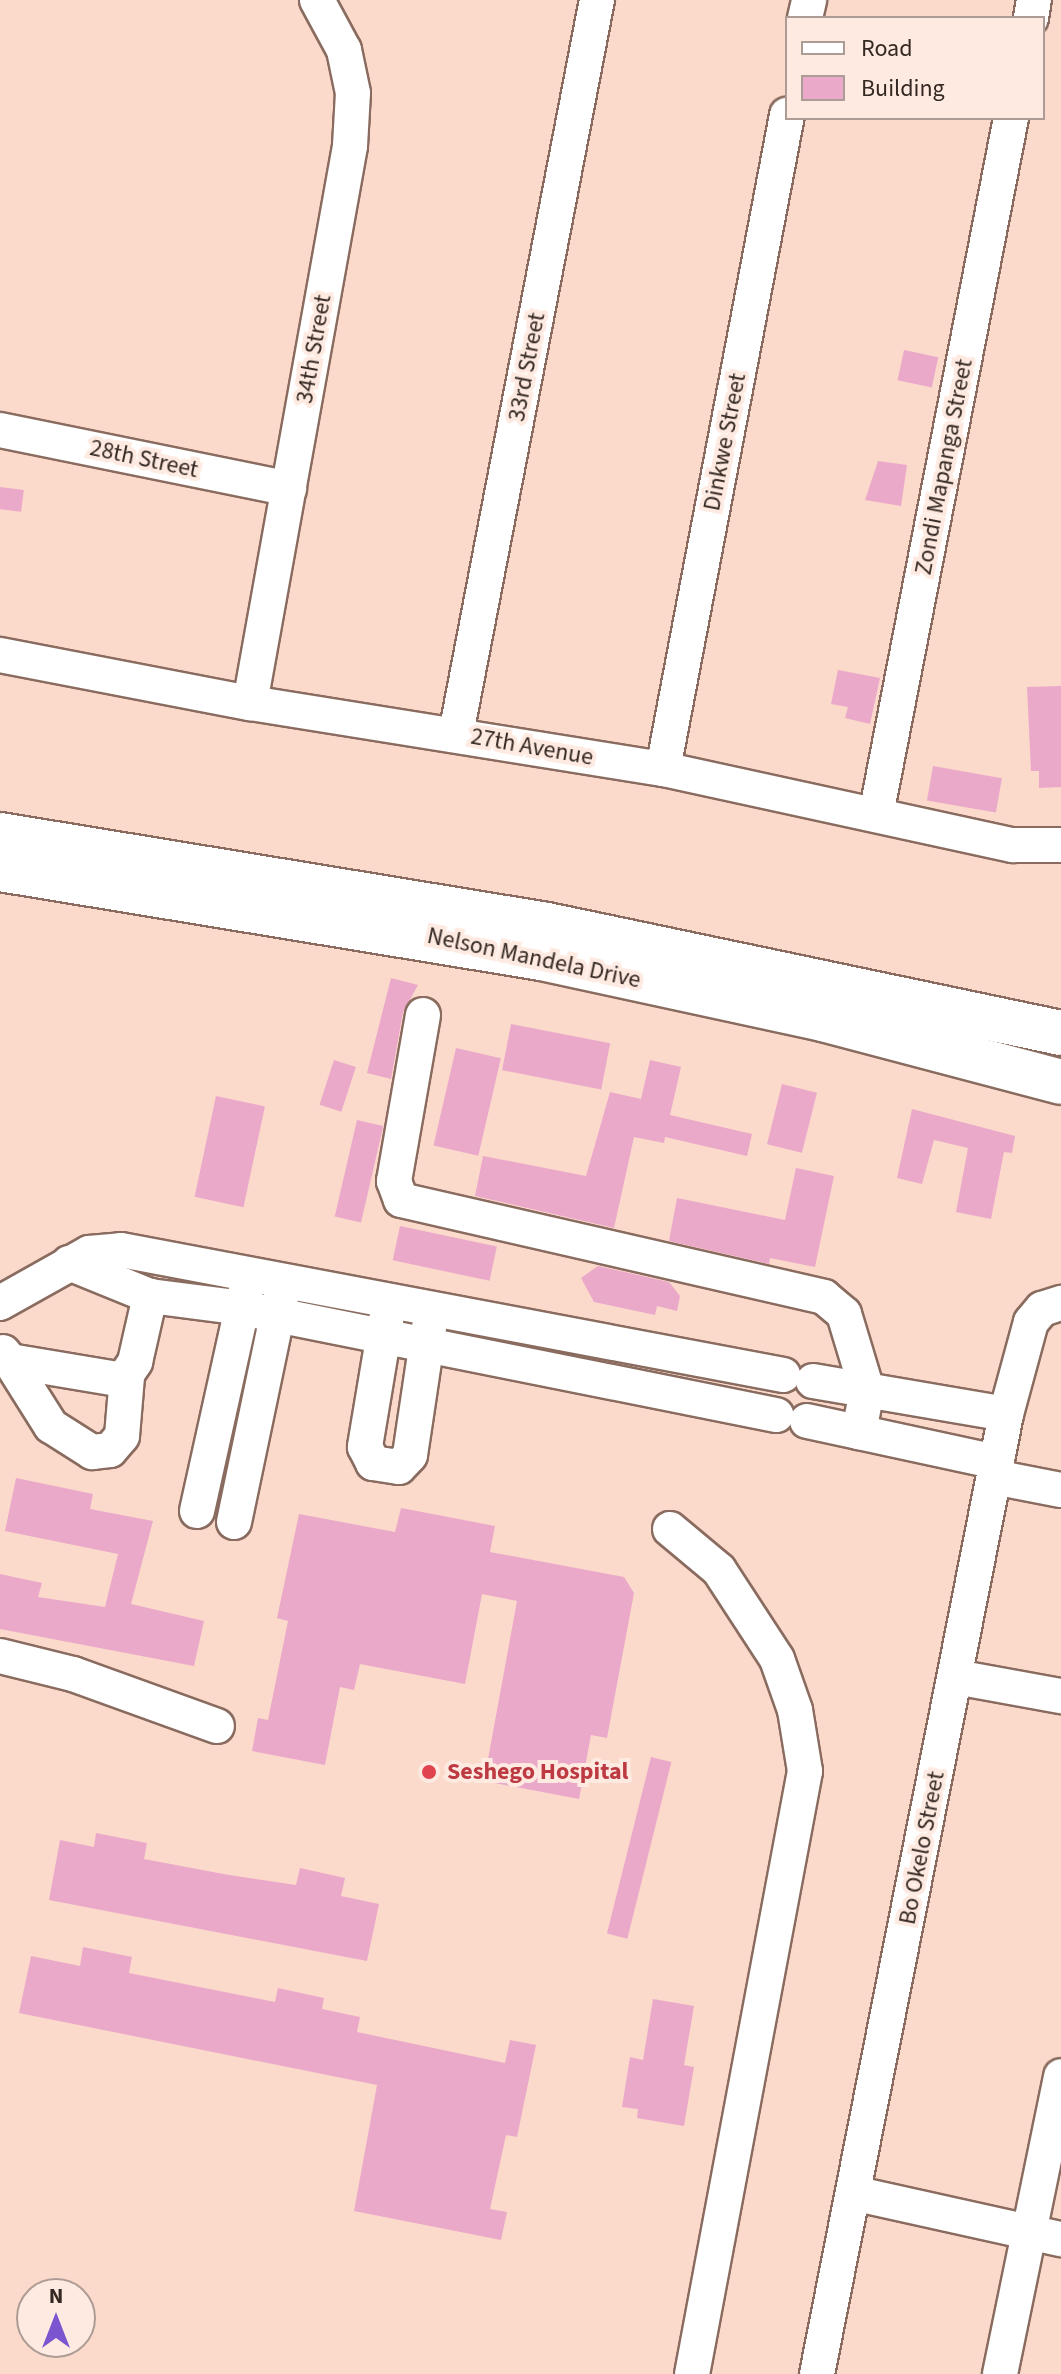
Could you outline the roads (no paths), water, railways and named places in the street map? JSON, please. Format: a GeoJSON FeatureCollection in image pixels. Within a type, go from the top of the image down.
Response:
{"type":"FeatureCollection","features":[{"type":"Feature","properties":{"kind":"main road","name":"Nelson Mandela Drive"},"geometry":{"type":"LineString","coordinates":[[2,861],[547,925],[1061,1033]]}},
{"type":"Feature","properties":{"kind":"main road","name":"Nelson Mandela Drive"},"geometry":{"type":"LineString","coordinates":[[2,861],[541,958],[823,1019],[1061,1082]]}},
{"type":"Feature","properties":{"kind":"street","name":"34th Street"},"geometry":{"type":"LineString","coordinates":[[250,703],[350,146],[353,93],[344,50],[317,0]]}},
{"type":"Feature","properties":{"kind":"street","name":"33rd Street"},"geometry":{"type":"LineString","coordinates":[[456,734],[597,0]]}},
{"type":"Feature","properties":{"kind":"street","name":"Dinkwe Street"},"geometry":{"type":"LineString","coordinates":[[663,769],[786,120]]}},
{"type":"Feature","properties":{"kind":"street","name":"Zondi Mapanga Street"},"geometry":{"type":"LineString","coordinates":[[876,815],[1011,120]]}},
{"type":"Feature","properties":{"kind":"street","name":"28th Street"},"geometry":{"type":"LineString","coordinates":[[0,430],[289,489]]}},
{"type":"Feature","properties":{"kind":"street","name":"27th Avenue"},"geometry":{"type":"LineString","coordinates":[[0,655],[250,703],[663,769],[1013,845],[1061,845]]}},
{"type":"Feature","properties":{"kind":"street"},"geometry":{"type":"LineString","coordinates":[[423,1015],[394,1181],[401,1200],[824,1297],[844,1314],[867,1390],[859,1432]]}},
{"type":"Feature","properties":{"kind":"street"},"geometry":{"type":"LineString","coordinates":[[0,1303],[89,1253],[121,1250],[798,1378],[1006,1414]]}},
{"type":"Feature","properties":{"kind":"street"},"geometry":{"type":"LineString","coordinates":[[69,1263],[150,1296],[242,1308],[859,1432],[1061,1490]]}},
{"type":"Feature","properties":{"kind":"street"},"geometry":{"type":"LineString","coordinates":[[197,1511],[250,1272]]}},
{"type":"Feature","properties":{"kind":"street"},"geometry":{"type":"LineString","coordinates":[[234,1522],[284,1279]]}},
{"type":"Feature","properties":{"kind":"street"},"geometry":{"type":"LineString","coordinates":[[5,1355],[51,1426],[92,1452],[110,1450],[122,1436],[127,1377],[150,1296]]}},
{"type":"Feature","properties":{"kind":"street"},"geometry":{"type":"LineString","coordinates":[[389,1299],[365,1447],[373,1463],[406,1464],[432,1307]]}},
{"type":"Feature","properties":{"kind":"street","name":"Bo Okelo Street"},"geometry":{"type":"LineString","coordinates":[[817,2374],[1006,1414],[1031,1322],[1042,1309],[1061,1303]]}},
{"type":"Feature","properties":{"kind":"street"},"geometry":{"type":"LineString","coordinates":[[5,1355],[109,1381],[127,1377]]}},
{"type":"Feature","properties":{"kind":"street"},"geometry":{"type":"LineString","coordinates":[[670,1529],[719,1570],[777,1659],[795,1710],[805,1771],[692,2374]]}},
{"type":"Feature","properties":{"kind":"street"},"geometry":{"type":"LineString","coordinates":[[0,1656],[87,1679],[217,1726]]}},
{"type":"Feature","properties":{"kind":"street"},"geometry":{"type":"LineString","coordinates":[[956,1677],[1061,1696]]}},
{"type":"Feature","properties":{"kind":"street"},"geometry":{"type":"LineString","coordinates":[[1000,2374],[1061,2076]]}},
{"type":"Feature","properties":{"kind":"street"},"geometry":{"type":"LineString","coordinates":[[853,2193],[1061,2239]]}},
{"type":"Feature","properties":{"kind":"place","name":"Seshego Hospital"},"geometry":{"type":"Point","coordinates":[429,1772]}}]}
